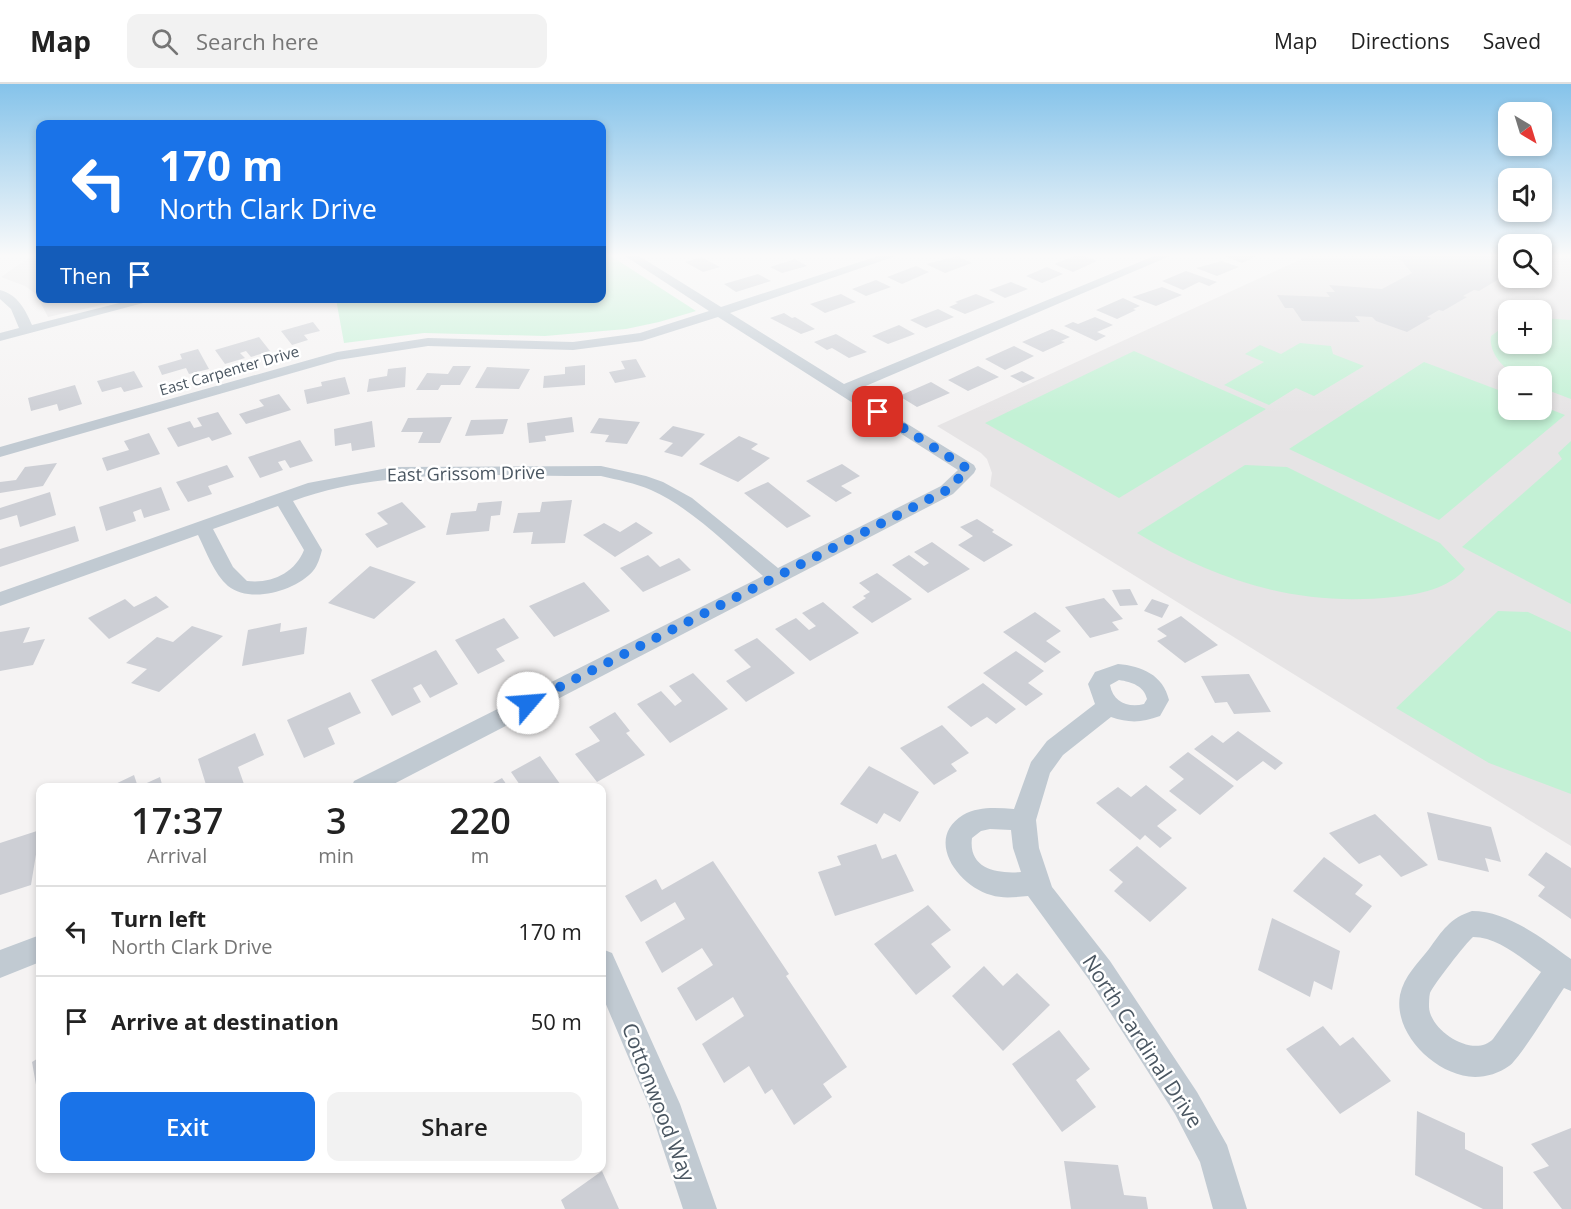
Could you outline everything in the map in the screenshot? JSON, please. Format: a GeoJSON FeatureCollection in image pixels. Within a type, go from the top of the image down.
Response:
{"type":"FeatureCollection","features":[{"type":"Feature","properties":{"kind":"street"},"geometry":{"type":"LineString","coordinates":[[18,308],[27,330]]}},
{"type":"Feature","properties":{"kind":"street"},"geometry":{"type":"LineString","coordinates":[[0,337],[114,308]]}},
{"type":"Feature","properties":{"kind":"street"},"geometry":{"type":"LineString","coordinates":[[373,783],[947,490],[968,469],[713,308]]}},
{"type":"Feature","properties":{"kind":"street","name":"East Carpenter Drive"},"geometry":{"type":"LineString","coordinates":[[0,452],[337,356],[428,342],[573,346],[642,337],[733,308]]}},
{"type":"Feature","properties":{"kind":"street"},"geometry":{"type":"LineString","coordinates":[[843,390],[1038,308]]}},
{"type":"Feature","properties":{"kind":"street","name":"East Grissom Drive"},"geometry":{"type":"LineString","coordinates":[[0,599],[314,487],[393,472],[601,471],[640,480],[672,493],[776,577]]}},
{"type":"Feature","properties":{"kind":"street"},"geometry":{"type":"LineString","coordinates":[[203,527],[234,581],[248,588],[273,585],[291,578],[307,566],[313,550],[283,498]]}},
{"type":"Feature","properties":{"kind":"street","name":"North Cardinal Drive"},"geometry":{"type":"LineString","coordinates":[[1109,706],[1055,748],[1039,769],[1023,820],[1026,849],[1041,894],[1100,971],[1186,1103],[1215,1156],[1230,1209]]}},
{"type":"Feature","properties":{"kind":"street"},"geometry":{"type":"LineString","coordinates":[[1023,820],[986,819],[973,822],[965,828],[958,847],[967,868],[988,883],[1001,885],[1037,883]]}},
{"type":"Feature","properties":{"kind":"street"},"geometry":{"type":"LineString","coordinates":[[1472,923],[1493,927],[1521,942],[1565,973],[1499,1055],[1481,1063],[1464,1060],[1442,1049],[1421,1032],[1414,1012],[1415,993],[1457,932],[1472,923]]}},
{"type":"Feature","properties":{"kind":"street"},"geometry":{"type":"LineString","coordinates":[[0,964],[36,950]]}},
{"type":"Feature","properties":{"kind":"street","name":"Cottonwood Way"},"geometry":{"type":"LineString","coordinates":[[606,972],[664,1104],[700,1209]]}},
{"type":"Feature","properties":{"kind":"shaded area"},"geometry":{"type":"Polygon","coordinates":[[[44,308],[86,308],[48,317],[44,308]]]}},
{"type":"Feature","properties":{"kind":"shaded area"},"geometry":{"type":"Polygon","coordinates":[[[1193,308],[1498,308],[1498,354],[1552,354],[1552,308],[1571,308],[1571,846],[990,486],[992,473],[987,459],[937,426],[1193,308]]]}},
{"type":"Feature","properties":{"kind":"green space"},"geometry":{"type":"Polygon","coordinates":[[[338,308],[692,308],[696,311],[626,329],[545,336],[424,333],[344,343],[338,308]]]}},
{"type":"Feature","properties":{"kind":"green space"},"geometry":{"type":"Polygon","coordinates":[[[1552,319],[1571,320],[1571,399],[1552,392],[1552,366],[1504,366],[1492,349],[1491,336],[1498,331],[1498,354],[1552,354],[1552,319]]]}},
{"type":"Feature","properties":{"kind":"green space"},"geometry":{"type":"Polygon","coordinates":[[[1300,343],[1331,346],[1333,354],[1364,366],[1314,396],[1296,388],[1269,405],[1224,385],[1264,362],[1245,354],[1260,345],[1281,354],[1300,343]]]}},
{"type":"Feature","properties":{"kind":"green space"},"geometry":{"type":"Polygon","coordinates":[[[1134,351],[1266,409],[1119,498],[985,423],[1134,351]]]}},
{"type":"Feature","properties":{"kind":"green space"},"geometry":{"type":"Polygon","coordinates":[[[1424,362],[1498,390],[1498,420],[1552,420],[1552,410],[1565,415],[1439,520],[1289,449],[1424,362]]]}},
{"type":"Feature","properties":{"kind":"green space"},"geometry":{"type":"Polygon","coordinates":[[[1571,441],[1571,604],[1462,547],[1562,459],[1558,453],[1571,441]]]}},
{"type":"Feature","properties":{"kind":"green space"},"geometry":{"type":"Polygon","coordinates":[[[1245,465],[1287,467],[1440,543],[1465,569],[1459,576],[1442,586],[1413,594],[1359,599],[1325,598],[1261,587],[1229,577],[1198,565],[1137,533],[1245,465]]]}},
{"type":"Feature","properties":{"kind":"green space"},"geometry":{"type":"Polygon","coordinates":[[[1498,611],[1528,612],[1571,632],[1571,794],[1489,763],[1396,708],[1498,611]]]}},
{"type":"Feature","properties":{"kind":"building"},"geometry":{"type":"Polygon","coordinates":[[[818,308],[838,308],[825,313],[818,308]]]}},
{"type":"Feature","properties":{"kind":"building"},"geometry":{"type":"Polygon","coordinates":[[[952,308],[979,308],[965,314],[952,308]]]}},
{"type":"Feature","properties":{"kind":"building"},"geometry":{"type":"Polygon","coordinates":[[[1134,308],[1136,310],[1117,319],[1096,310],[1134,308]]]}},
{"type":"Feature","properties":{"kind":"building"},"geometry":{"type":"Polygon","coordinates":[[[1293,308],[1447,308],[1439,310],[1427,317],[1431,318],[1407,332],[1376,321],[1372,317],[1355,316],[1360,322],[1302,321],[1293,308]]]}},
{"type":"Feature","properties":{"kind":"building"},"geometry":{"type":"Polygon","coordinates":[[[938,309],[954,317],[926,328],[910,320],[938,309]]]}},
{"type":"Feature","properties":{"kind":"building"},"geometry":{"type":"Polygon","coordinates":[[[784,313],[815,329],[801,334],[770,318],[784,313]]]}},
{"type":"Feature","properties":{"kind":"building"},"geometry":{"type":"Polygon","coordinates":[[[1095,317],[1113,325],[1097,332],[1106,336],[1096,341],[1064,326],[1073,322],[1078,324],[1095,317]]]}},
{"type":"Feature","properties":{"kind":"building"},"geometry":{"type":"Polygon","coordinates":[[[313,322],[320,331],[304,335],[308,340],[292,345],[281,331],[313,322]]]}},
{"type":"Feature","properties":{"kind":"building"},"geometry":{"type":"Polygon","coordinates":[[[899,325],[915,334],[888,344],[872,336],[899,325]]]}},
{"type":"Feature","properties":{"kind":"building"},"geometry":{"type":"Polygon","coordinates":[[[1052,329],[1070,337],[1061,341],[1065,342],[1043,352],[1022,342],[1052,329]]]}},
{"type":"Feature","properties":{"kind":"building"},"geometry":{"type":"Polygon","coordinates":[[[836,334],[867,352],[849,358],[832,348],[827,350],[814,342],[836,334]]]}},
{"type":"Feature","properties":{"kind":"building"},"geometry":{"type":"Polygon","coordinates":[[[259,337],[270,351],[251,357],[246,351],[240,353],[245,358],[225,364],[215,350],[259,337]]]}},
{"type":"Feature","properties":{"kind":"building"},"geometry":{"type":"Polygon","coordinates":[[[1014,346],[1034,356],[1005,370],[985,359],[1014,346]]]}},
{"type":"Feature","properties":{"kind":"building"},"geometry":{"type":"Polygon","coordinates":[[[198,349],[209,369],[189,374],[186,368],[162,375],[158,366],[182,359],[180,354],[198,349]]]}},
{"type":"Feature","properties":{"kind":"building"},"geometry":{"type":"Polygon","coordinates":[[[636,359],[646,377],[615,383],[609,372],[625,369],[621,361],[636,359]]]}},
{"type":"Feature","properties":{"kind":"building"},"geometry":{"type":"Polygon","coordinates":[[[585,365],[585,385],[543,388],[544,376],[565,374],[565,367],[585,365]]]}},
{"type":"Feature","properties":{"kind":"building"},"geometry":{"type":"Polygon","coordinates":[[[453,366],[471,366],[460,385],[441,385],[438,390],[416,390],[427,373],[448,374],[453,366]]]}},
{"type":"Feature","properties":{"kind":"building"},"geometry":{"type":"Polygon","coordinates":[[[978,366],[999,377],[968,391],[948,380],[978,366]]]}},
{"type":"Feature","properties":{"kind":"building"},"geometry":{"type":"Polygon","coordinates":[[[406,367],[405,387],[367,392],[369,379],[387,376],[388,369],[406,367]]]}},
{"type":"Feature","properties":{"kind":"building"},"geometry":{"type":"Polygon","coordinates":[[[487,367],[530,369],[519,389],[475,388],[487,367]]]}},
{"type":"Feature","properties":{"kind":"building"},"geometry":{"type":"Polygon","coordinates":[[[134,371],[143,387],[124,392],[121,387],[102,392],[97,381],[134,371]]]}},
{"type":"Feature","properties":{"kind":"building"},"geometry":{"type":"Polygon","coordinates":[[[1022,371],[1035,378],[1023,383],[1010,376],[1022,371]]]}},
{"type":"Feature","properties":{"kind":"building"},"geometry":{"type":"Polygon","coordinates":[[[345,377],[350,394],[307,404],[304,390],[322,386],[321,382],[345,377]]]}},
{"type":"Feature","properties":{"kind":"building"},"geometry":{"type":"Polygon","coordinates":[[[931,382],[950,393],[917,407],[899,396],[931,382]]]}},
{"type":"Feature","properties":{"kind":"building"},"geometry":{"type":"Polygon","coordinates":[[[75,385],[82,404],[59,411],[57,404],[31,411],[28,398],[75,385]]]}},
{"type":"Feature","properties":{"kind":"building"},"geometry":{"type":"Polygon","coordinates":[[[279,394],[291,410],[246,424],[239,414],[264,406],[259,400],[279,394]]]}},
{"type":"Feature","properties":{"kind":"building"},"geometry":{"type":"Polygon","coordinates":[[[218,412],[232,434],[212,441],[209,437],[178,447],[167,428],[190,421],[194,428],[202,426],[197,418],[218,412]]]}},
{"type":"Feature","properties":{"kind":"building"},"geometry":{"type":"Polygon","coordinates":[[[452,417],[440,443],[418,443],[423,432],[401,432],[408,418],[452,417]]]}},
{"type":"Feature","properties":{"kind":"building"},"geometry":{"type":"Polygon","coordinates":[[[572,417],[574,432],[545,436],[546,441],[529,443],[527,423],[572,417]]]}},
{"type":"Feature","properties":{"kind":"building"},"geometry":{"type":"Polygon","coordinates":[[[599,418],[640,422],[627,444],[605,442],[609,435],[590,433],[599,418]]]}},
{"type":"Feature","properties":{"kind":"building"},"geometry":{"type":"Polygon","coordinates":[[[508,419],[503,434],[465,436],[471,420],[508,419]]]}},
{"type":"Feature","properties":{"kind":"building"},"geometry":{"type":"Polygon","coordinates":[[[372,421],[375,447],[352,451],[351,443],[335,446],[334,429],[372,421]]]}},
{"type":"Feature","properties":{"kind":"building"},"geometry":{"type":"Polygon","coordinates":[[[673,426],[705,434],[682,457],[664,452],[673,443],[659,439],[673,426]]]}},
{"type":"Feature","properties":{"kind":"building"},"geometry":{"type":"Polygon","coordinates":[[[149,433],[160,454],[107,471],[102,458],[129,450],[124,441],[149,433]]]}},
{"type":"Feature","properties":{"kind":"building"},"geometry":{"type":"Polygon","coordinates":[[[739,436],[758,444],[751,449],[770,458],[738,482],[699,464],[739,436]]]}},
{"type":"Feature","properties":{"kind":"building"},"geometry":{"type":"Polygon","coordinates":[[[300,440],[313,461],[290,468],[285,460],[278,462],[283,470],[260,478],[248,457],[300,440]]]}},
{"type":"Feature","properties":{"kind":"building"},"geometry":{"type":"Polygon","coordinates":[[[57,463],[43,486],[0,493],[0,482],[16,480],[25,467],[57,463]]]}},
{"type":"Feature","properties":{"kind":"building"},"geometry":{"type":"Polygon","coordinates":[[[842,464],[860,476],[841,486],[852,493],[836,502],[806,481],[842,464]]]}},
{"type":"Feature","properties":{"kind":"building"},"geometry":{"type":"Polygon","coordinates":[[[227,465],[234,477],[208,486],[212,494],[188,502],[176,482],[227,465]]]}},
{"type":"Feature","properties":{"kind":"building"},"geometry":{"type":"Polygon","coordinates":[[[768,482],[811,516],[787,528],[744,493],[768,482]]]}},
{"type":"Feature","properties":{"kind":"building"},"geometry":{"type":"Polygon","coordinates":[[[161,487],[170,510],[144,518],[141,509],[133,512],[136,521],[106,531],[99,507],[161,487]]]}},
{"type":"Feature","properties":{"kind":"building"},"geometry":{"type":"Polygon","coordinates":[[[50,492],[56,515],[20,527],[17,515],[0,520],[0,508],[50,492]]]}},
{"type":"Feature","properties":{"kind":"building"},"geometry":{"type":"Polygon","coordinates":[[[572,500],[565,543],[531,544],[533,532],[513,533],[518,513],[540,512],[542,502],[572,500]]]}},
{"type":"Feature","properties":{"kind":"building"},"geometry":{"type":"Polygon","coordinates":[[[502,501],[500,515],[491,516],[489,531],[446,535],[451,513],[476,511],[478,503],[502,501]]]}},
{"type":"Feature","properties":{"kind":"building"},"geometry":{"type":"Polygon","coordinates":[[[402,502],[426,527],[377,548],[365,534],[388,524],[377,513],[402,502]]]}},
{"type":"Feature","properties":{"kind":"building"},"geometry":{"type":"Polygon","coordinates":[[[977,519],[1013,545],[984,562],[958,545],[973,536],[960,527],[977,519]]]}},
{"type":"Feature","properties":{"kind":"building"},"geometry":{"type":"Polygon","coordinates":[[[636,522],[653,533],[615,557],[583,535],[604,523],[620,532],[636,522]]]}},
{"type":"Feature","properties":{"kind":"building"},"geometry":{"type":"Polygon","coordinates":[[[75,526],[79,541],[0,567],[0,549],[75,526]]]}},
{"type":"Feature","properties":{"kind":"building"},"geometry":{"type":"Polygon","coordinates":[[[932,542],[970,569],[928,593],[892,565],[909,555],[924,566],[929,563],[914,552],[932,542]]]}},
{"type":"Feature","properties":{"kind":"building"},"geometry":{"type":"Polygon","coordinates":[[[648,555],[660,567],[679,558],[691,570],[643,592],[620,568],[648,555]]]}},
{"type":"Feature","properties":{"kind":"building"},"geometry":{"type":"Polygon","coordinates":[[[370,566],[416,582],[374,619],[328,603],[370,566]]]}},
{"type":"Feature","properties":{"kind":"building"},"geometry":{"type":"Polygon","coordinates":[[[877,573],[912,599],[872,623],[852,607],[866,598],[863,596],[870,592],[859,583],[877,573]]]}},
{"type":"Feature","properties":{"kind":"building"},"geometry":{"type":"Polygon","coordinates":[[[584,582],[610,611],[554,637],[529,606],[584,582]]]}},
{"type":"Feature","properties":{"kind":"building"},"geometry":{"type":"Polygon","coordinates":[[[1130,589],[1138,605],[1120,606],[1112,590],[1130,589]]]}},
{"type":"Feature","properties":{"kind":"building"},"geometry":{"type":"Polygon","coordinates":[[[156,596],[169,607],[109,639],[88,618],[125,599],[134,607],[156,596]]]}},
{"type":"Feature","properties":{"kind":"building"},"geometry":{"type":"Polygon","coordinates":[[[1104,598],[1123,619],[1112,622],[1119,630],[1090,638],[1065,607],[1104,598]]]}},
{"type":"Feature","properties":{"kind":"building"},"geometry":{"type":"Polygon","coordinates":[[[1152,599],[1169,605],[1162,618],[1144,611],[1152,599]]]}},
{"type":"Feature","properties":{"kind":"building"},"geometry":{"type":"Polygon","coordinates":[[[823,602],[859,633],[810,661],[775,629],[796,618],[809,630],[816,626],[802,613],[823,602]]]}},
{"type":"Feature","properties":{"kind":"building"},"geometry":{"type":"Polygon","coordinates":[[[1035,612],[1061,631],[1046,641],[1061,652],[1045,663],[1003,632],[1035,612]]]}},
{"type":"Feature","properties":{"kind":"building"},"geometry":{"type":"Polygon","coordinates":[[[1181,616],[1218,645],[1185,663],[1157,641],[1167,636],[1157,629],[1181,616]]]}},
{"type":"Feature","properties":{"kind":"building"},"geometry":{"type":"Polygon","coordinates":[[[504,618],[519,638],[496,649],[505,661],[478,674],[455,640],[504,618]]]}},
{"type":"Feature","properties":{"kind":"building"},"geometry":{"type":"Polygon","coordinates":[[[281,623],[280,632],[307,627],[304,654],[242,666],[248,630],[281,623]]]}},
{"type":"Feature","properties":{"kind":"building"},"geometry":{"type":"Polygon","coordinates":[[[192,626],[223,636],[159,692],[131,683],[147,669],[126,663],[157,637],[173,642],[192,626]]]}},
{"type":"Feature","properties":{"kind":"building"},"geometry":{"type":"Polygon","coordinates":[[[30,627],[23,643],[45,639],[33,665],[0,671],[0,632],[30,627]]]}},
{"type":"Feature","properties":{"kind":"building"},"geometry":{"type":"Polygon","coordinates":[[[757,638],[795,673],[746,702],[726,681],[751,667],[734,650],[757,638]]]}},
{"type":"Feature","properties":{"kind":"building"},"geometry":{"type":"Polygon","coordinates":[[[436,650],[458,684],[430,698],[421,684],[413,688],[421,702],[392,716],[371,680],[436,650]]]}},
{"type":"Feature","properties":{"kind":"building"},"geometry":{"type":"Polygon","coordinates":[[[1016,651],[1044,671],[1028,683],[1043,694],[1026,706],[983,673],[1016,651]]]}},
{"type":"Feature","properties":{"kind":"building"},"geometry":{"type":"Polygon","coordinates":[[[693,673],[728,709],[670,743],[637,704],[661,691],[675,706],[682,701],[669,686],[693,673]]]}},
{"type":"Feature","properties":{"kind":"building"},"geometry":{"type":"Polygon","coordinates":[[[1249,674],[1271,712],[1234,714],[1227,702],[1215,703],[1201,676],[1249,674]]]}},
{"type":"Feature","properties":{"kind":"building"},"geometry":{"type":"Polygon","coordinates":[[[983,683],[1016,709],[996,724],[987,717],[971,727],[947,707],[983,683]]]}},
{"type":"Feature","properties":{"kind":"building"},"geometry":{"type":"Polygon","coordinates":[[[350,692],[361,713],[328,728],[335,744],[304,758],[287,720],[350,692]]]}},
{"type":"Feature","properties":{"kind":"building"},"geometry":{"type":"Polygon","coordinates":[[[615,712],[630,731],[626,733],[645,755],[597,782],[575,754],[600,741],[589,727],[615,712]]]}},
{"type":"Feature","properties":{"kind":"building"},"geometry":{"type":"Polygon","coordinates":[[[942,725],[969,753],[951,764],[957,771],[934,785],[900,748],[942,725]]]}},
{"type":"Feature","properties":{"kind":"building"},"geometry":{"type":"Polygon","coordinates":[[[1238,731],[1283,763],[1275,770],[1263,761],[1237,781],[1194,749],[1212,735],[1223,743],[1238,731]]]}},
{"type":"Feature","properties":{"kind":"building"},"geometry":{"type":"Polygon","coordinates":[[[255,733],[264,755],[238,767],[244,783],[205,783],[198,759],[255,733]]]}},
{"type":"Feature","properties":{"kind":"building"},"geometry":{"type":"Polygon","coordinates":[[[1188,752],[1234,786],[1200,815],[1169,791],[1184,779],[1169,767],[1188,752]]]}},
{"type":"Feature","properties":{"kind":"building"},"geometry":{"type":"Polygon","coordinates":[[[540,756],[559,783],[519,783],[511,772],[540,756]]]}},
{"type":"Feature","properties":{"kind":"building"},"geometry":{"type":"Polygon","coordinates":[[[869,766],[919,792],[900,822],[884,813],[877,824],[840,804],[869,766]]]}},
{"type":"Feature","properties":{"kind":"building"},"geometry":{"type":"Polygon","coordinates":[[[134,775],[137,783],[117,783],[134,775]]]}},
{"type":"Feature","properties":{"kind":"building"},"geometry":{"type":"Polygon","coordinates":[[[160,777],[162,783],[147,783],[160,777]]]}},
{"type":"Feature","properties":{"kind":"building"},"geometry":{"type":"Polygon","coordinates":[[[502,778],[506,783],[493,783],[502,778]]]}},
{"type":"Feature","properties":{"kind":"building"},"geometry":{"type":"Polygon","coordinates":[[[1146,785],[1177,810],[1157,826],[1172,838],[1160,848],[1145,835],[1140,840],[1096,803],[1118,787],[1131,797],[1146,785]]]}},
{"type":"Feature","properties":{"kind":"building"},"geometry":{"type":"Polygon","coordinates":[[[1427,812],[1491,827],[1501,862],[1485,858],[1489,872],[1438,860],[1427,812]]]}},
{"type":"Feature","properties":{"kind":"building"},"geometry":{"type":"Polygon","coordinates":[[[1375,814],[1428,865],[1401,877],[1380,855],[1359,864],[1329,833],[1375,814]]]}},
{"type":"Feature","properties":{"kind":"building"},"geometry":{"type":"Polygon","coordinates":[[[36,831],[36,854],[31,885],[0,895],[0,843],[36,831]]]}},
{"type":"Feature","properties":{"kind":"building"},"geometry":{"type":"Polygon","coordinates":[[[876,844],[882,859],[896,854],[914,891],[835,916],[818,872],[841,865],[837,856],[876,844]]]}},
{"type":"Feature","properties":{"kind":"building"},"geometry":{"type":"Polygon","coordinates":[[[1137,846],[1187,888],[1150,922],[1114,891],[1123,882],[1109,870],[1137,846]]]}},
{"type":"Feature","properties":{"kind":"building"},"geometry":{"type":"Polygon","coordinates":[[[1546,852],[1571,868],[1571,919],[1538,896],[1545,887],[1528,875],[1546,852]]]}},
{"type":"Feature","properties":{"kind":"building"},"geometry":{"type":"Polygon","coordinates":[[[1324,857],[1363,885],[1355,894],[1372,906],[1350,933],[1293,891],[1324,857]]]}},
{"type":"Feature","properties":{"kind":"building"},"geometry":{"type":"Polygon","coordinates":[[[713,861],[789,974],[786,976],[847,1067],[823,1084],[832,1097],[794,1125],[772,1089],[765,1094],[749,1066],[724,1083],[702,1044],[744,1016],[733,997],[696,1021],[677,988],[713,965],[702,948],[662,973],[645,942],[685,919],[675,902],[641,922],[625,896],[656,879],[662,890],[713,861]]]}},
{"type":"Feature","properties":{"kind":"building"},"geometry":{"type":"Polygon","coordinates":[[[928,905],[951,930],[931,944],[951,967],[916,995],[874,944],[928,905]]]}},
{"type":"Feature","properties":{"kind":"building"},"geometry":{"type":"Polygon","coordinates":[[[1272,918],[1340,951],[1332,990],[1314,981],[1310,997],[1258,970],[1272,918]]]}},
{"type":"Feature","properties":{"kind":"building"},"geometry":{"type":"Polygon","coordinates":[[[984,966],[1003,986],[1017,973],[1050,1005],[1003,1051],[952,996],[984,966]]]}},
{"type":"Feature","properties":{"kind":"building"},"geometry":{"type":"Polygon","coordinates":[[[1323,1026],[1340,1046],[1353,1037],[1391,1081],[1340,1114],[1286,1049],[1323,1026]]]}},
{"type":"Feature","properties":{"kind":"building"},"geometry":{"type":"Polygon","coordinates":[[[1059,1030],[1090,1069],[1076,1080],[1096,1107],[1062,1132],[1012,1064],[1059,1030]]]}},
{"type":"Feature","properties":{"kind":"building"},"geometry":{"type":"Polygon","coordinates":[[[36,1060],[36,1085],[32,1062],[36,1060]]]}},
{"type":"Feature","properties":{"kind":"building"},"geometry":{"type":"Polygon","coordinates":[[[1417,1111],[1465,1133],[1465,1149],[1503,1167],[1503,1209],[1483,1209],[1415,1175],[1417,1111]]]}},
{"type":"Feature","properties":{"kind":"building"},"geometry":{"type":"Polygon","coordinates":[[[1571,1128],[1571,1209],[1562,1209],[1533,1172],[1549,1166],[1531,1144],[1571,1128]]]}},
{"type":"Feature","properties":{"kind":"building"},"geometry":{"type":"Polygon","coordinates":[[[1064,1161],[1118,1165],[1124,1195],[1146,1197],[1148,1209],[1071,1209],[1064,1161]]]}},
{"type":"Feature","properties":{"kind":"building"},"geometry":{"type":"Polygon","coordinates":[[[599,1173],[603,1173],[619,1209],[565,1209],[561,1200],[599,1173]]]}},
{"type":"Feature","properties":{"kind":"route"},"geometry":{"type":"LineString","coordinates":[[528,703],[947,490],[968,469],[878,412]]}}]}
